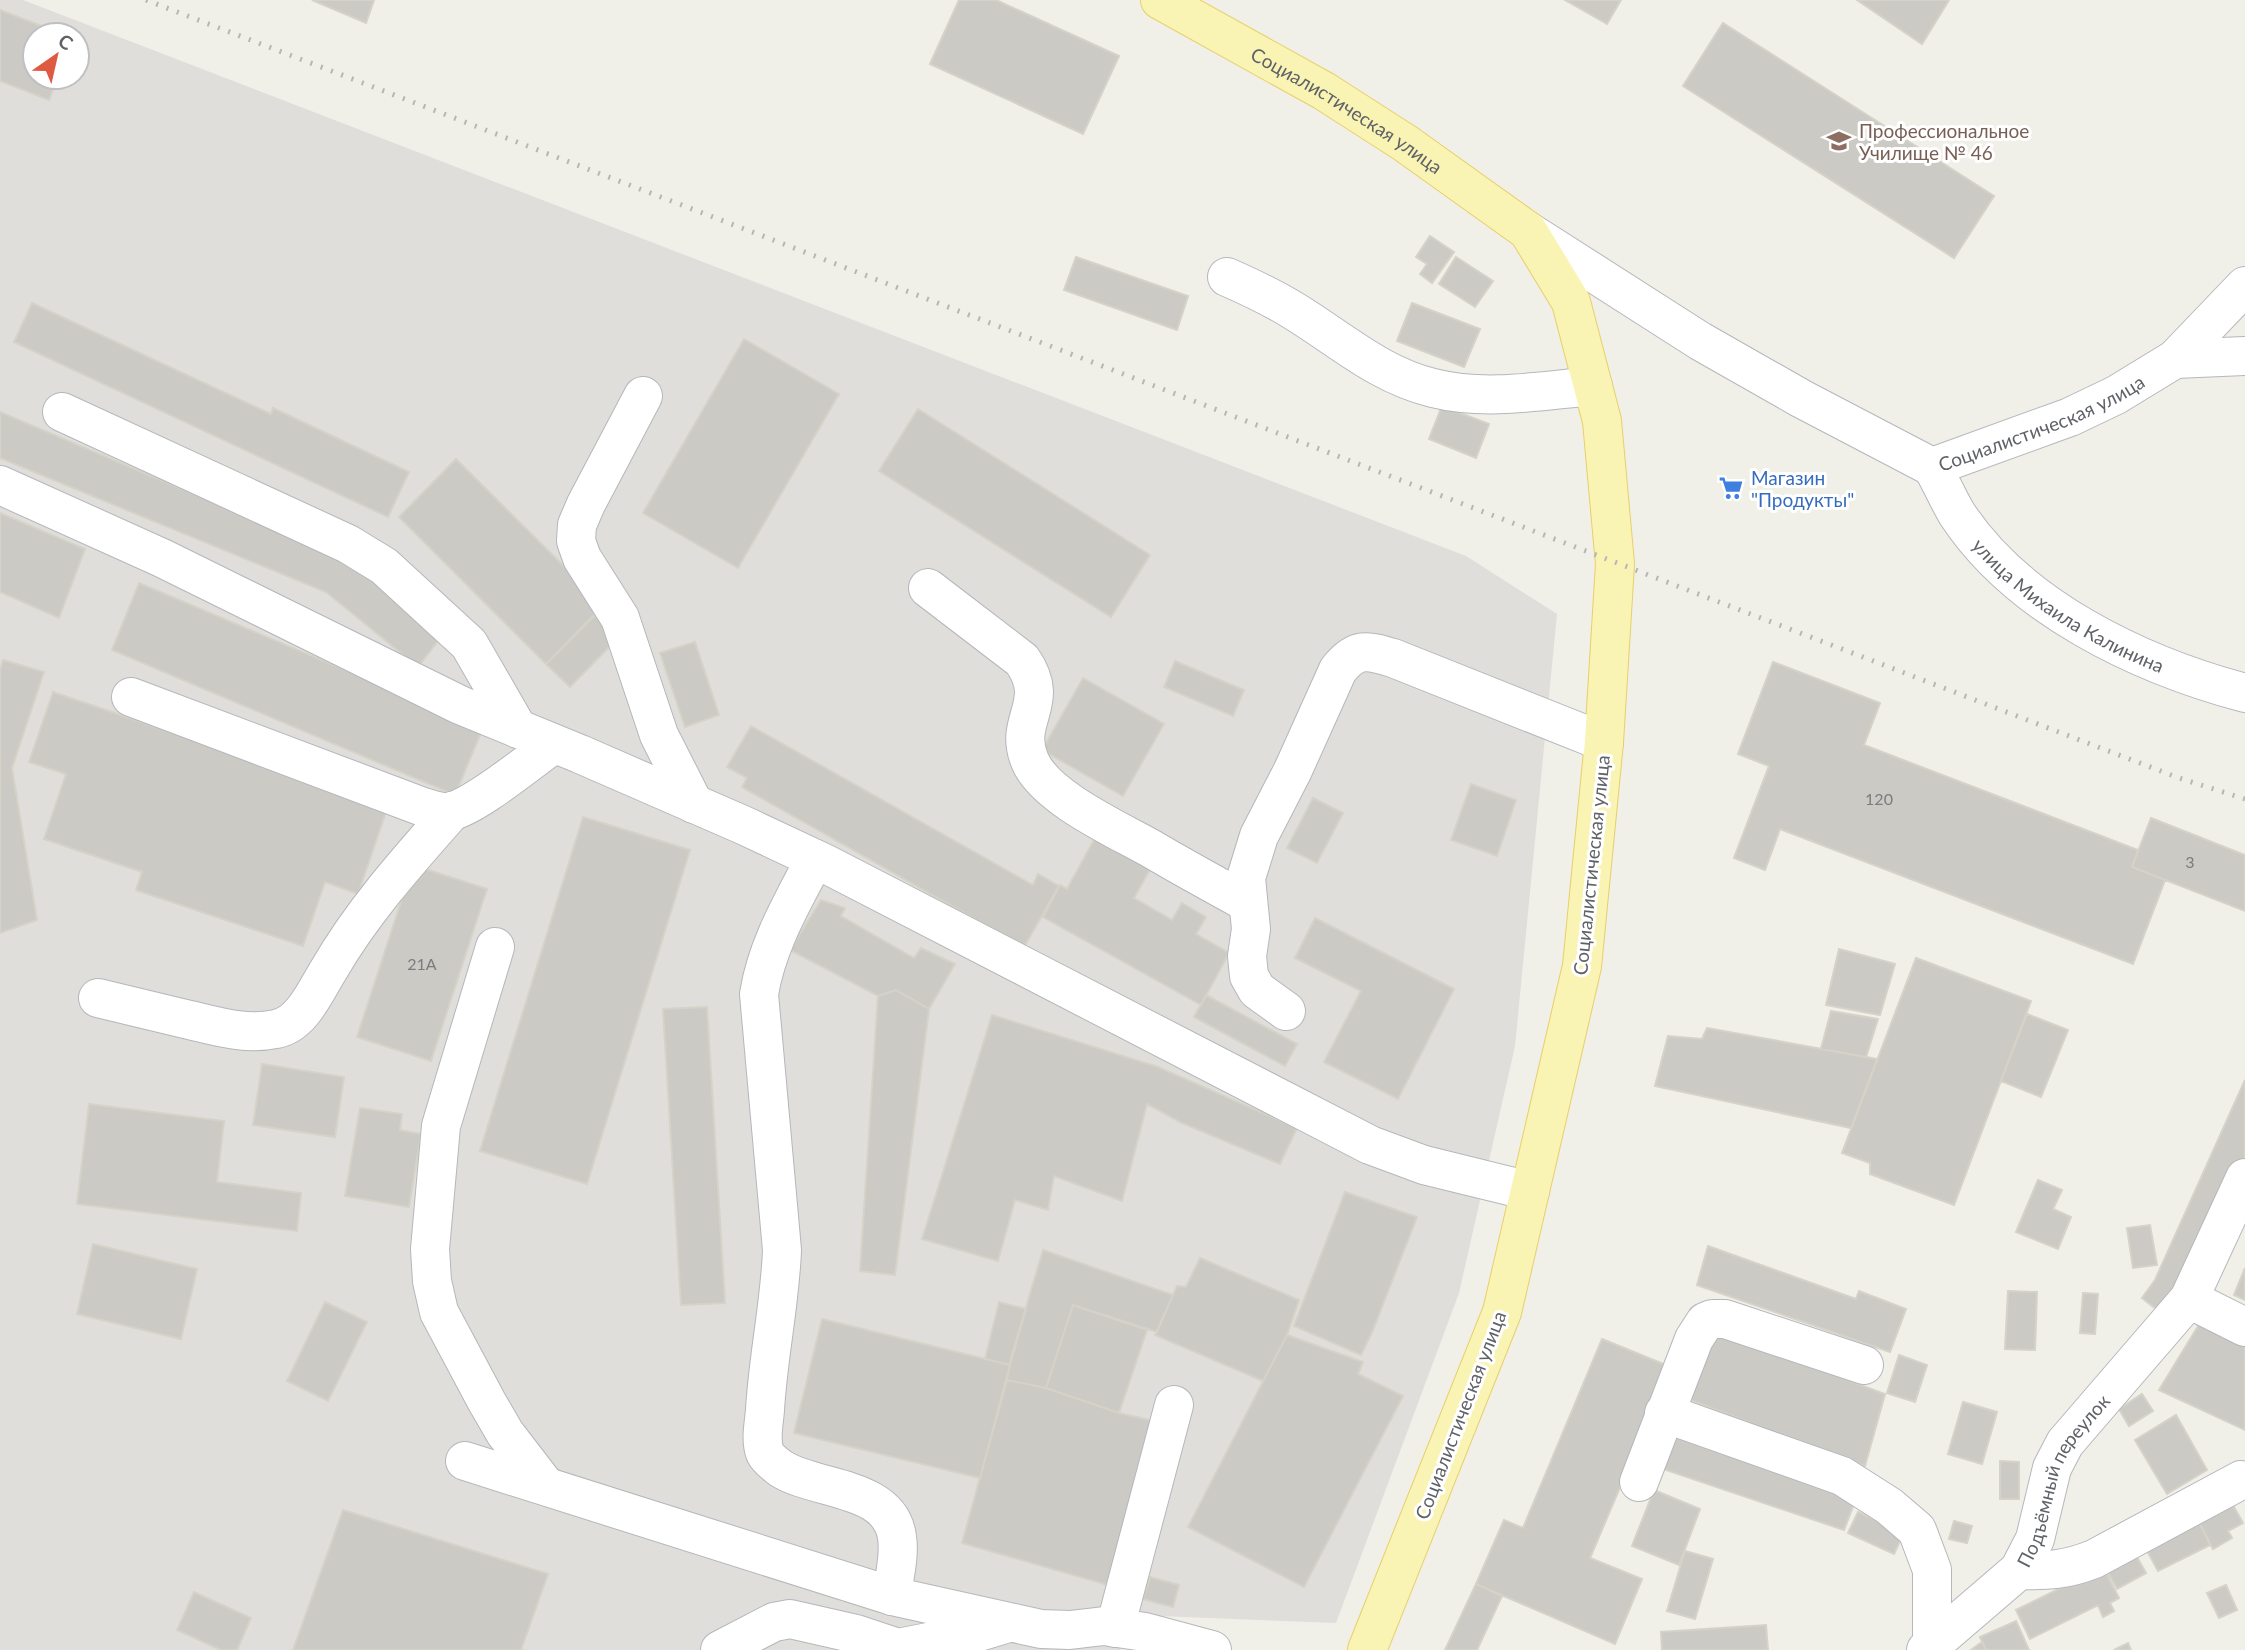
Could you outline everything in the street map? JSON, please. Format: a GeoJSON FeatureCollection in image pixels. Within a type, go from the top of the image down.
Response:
{"type":"FeatureCollection","features":[{"type":"Feature","properties":{"kind":"main road","name":"Социалистическая улица"},"geometry":{"type":"LineString","coordinates":[[1160,0],[1324,91],[1405,143],[1528,231],[1571,302],[1602,421],[1615,564],[1604,742],[1582,967],[1502,1312],[1366,1650]]}},
{"type":"Feature","properties":{"kind":"street","name":"Социалистическая улица"},"geometry":{"type":"LineString","coordinates":[[1528,231],[1700,341],[1802,399],[1932,467],[2070,417],[2116,395],[2175,359],[2245,286]]}},
{"type":"Feature","properties":{"kind":"street"},"geometry":{"type":"LineString","coordinates":[[1227,277],[1296,312],[1378,366],[1414,383],[1468,394],[1593,386]]}},
{"type":"Feature","properties":{"kind":"street"},"geometry":{"type":"LineString","coordinates":[[2175,359],[2245,356]]}},
{"type":"Feature","properties":{"kind":"street"},"geometry":{"type":"LineString","coordinates":[[643,396],[586,504],[577,525],[576,541],[582,558],[620,618],[659,735],[694,804]]}},
{"type":"Feature","properties":{"kind":"street"},"geometry":{"type":"LineString","coordinates":[[62,412],[348,544],[384,566],[469,644],[518,729]]}},
{"type":"Feature","properties":{"kind":"street","name":"улица Михаила Калинина"},"geometry":{"type":"LineString","coordinates":[[1932,467],[1958,514],[1994,559],[2044,601],[2092,634],[2164,666],[2245,693]]}},
{"type":"Feature","properties":{"kind":"street"},"geometry":{"type":"LineString","coordinates":[[0,485],[162,558],[368,658],[423,688],[815,859],[1370,1145],[1424,1165],[1530,1191]]}},
{"type":"Feature","properties":{"kind":"street"},"geometry":{"type":"LineString","coordinates":[[928,588],[1022,660],[1031,673],[1035,699],[1024,737],[1035,772],[1048,785],[1082,810],[1248,903]]}},
{"type":"Feature","properties":{"kind":"street"},"geometry":{"type":"LineString","coordinates":[[1286,1011],[1257,990],[1250,976],[1247,956],[1251,929],[1246,878],[1259,836],[1293,770],[1338,670],[1347,659],[1370,651],[1393,658],[1604,742]]}},
{"type":"Feature","properties":{"kind":"street"},"geometry":{"type":"LineString","coordinates":[[131,697],[423,807],[446,813],[478,799],[554,744]]}},
{"type":"Feature","properties":{"kind":"street"},"geometry":{"type":"LineString","coordinates":[[98,998],[229,1029],[254,1032],[279,1029],[292,1023],[317,990],[346,939],[369,908],[452,811]]}},
{"type":"Feature","properties":{"kind":"street"},"geometry":{"type":"LineString","coordinates":[[815,859],[770,947],[759,994],[782,1250],[766,1386],[763,1437],[765,1453],[773,1463],[789,1474],[809,1482],[853,1492],[883,1509],[893,1522],[897,1536],[892,1596]]}},
{"type":"Feature","properties":{"kind":"street"},"geometry":{"type":"LineString","coordinates":[[495,947],[441,1126],[430,1248],[432,1281],[439,1312],[487,1402],[505,1433],[545,1485]]}},
{"type":"Feature","properties":{"kind":"street","name":"Подъёмный переулок"},"geometry":{"type":"LineString","coordinates":[[1929,1646],[2019,1570],[2035,1539],[2052,1468],[2065,1443],[2189,1299],[2245,1178]]}},
{"type":"Feature","properties":{"kind":"street"},"geometry":{"type":"LineString","coordinates":[[2189,1299],[2245,1326]]}},
{"type":"Feature","properties":{"kind":"street"},"geometry":{"type":"LineString","coordinates":[[1639,1482],[1694,1339],[1705,1322],[1725,1318],[1864,1365]]}},
{"type":"Feature","properties":{"kind":"street"},"geometry":{"type":"LineString","coordinates":[[1115,1628],[1174,1405]]}},
{"type":"Feature","properties":{"kind":"street"},"geometry":{"type":"LineString","coordinates":[[1664,1413],[1842,1476],[1889,1506],[1917,1530],[1932,1570],[1929,1646]]}},
{"type":"Feature","properties":{"kind":"street"},"geometry":{"type":"LineString","coordinates":[[465,1461],[892,1596],[1041,1629],[1070,1630],[1104,1626],[1145,1632],[1212,1650]]}},
{"type":"Feature","properties":{"kind":"street"},"geometry":{"type":"LineString","coordinates":[[2019,1570],[2052,1571],[2071,1568],[2094,1559],[2241,1480]]}},
{"type":"Feature","properties":{"kind":"street"},"geometry":{"type":"LineString","coordinates":[[720,1650],[774,1622],[790,1619],[856,1634],[897,1649],[1010,1623]]}},
{"type":"Feature","properties":{"kind":"shaded area"},"geometry":{"type":"Polygon","coordinates":[[[0,0],[23,0],[78,21],[21,21],[21,91],[91,91],[91,26],[1466,556],[1557,614],[1515,1046],[1459,1293],[1336,1623],[1134,1615],[1120,1650],[0,1650],[0,0]]]}},
{"type":"Feature","properties":{"kind":"building"},"geometry":{"type":"Polygon","coordinates":[[[312,0],[374,0],[366,23],[312,0]]]}},
{"type":"Feature","properties":{"kind":"building"},"geometry":{"type":"Polygon","coordinates":[[[959,0],[996,0],[1119,56],[1083,134],[930,64],[959,0]]]}},
{"type":"Feature","properties":{"kind":"building"},"geometry":{"type":"Polygon","coordinates":[[[1565,0],[1621,0],[1607,24],[1565,0]]]}},
{"type":"Feature","properties":{"kind":"building"},"geometry":{"type":"Polygon","coordinates":[[[1857,0],[1949,0],[1922,44],[1857,0]]]}},
{"type":"Feature","properties":{"kind":"building"},"geometry":{"type":"Polygon","coordinates":[[[0,10],[29,21],[21,21],[21,89],[0,81],[0,10]]]}},
{"type":"Feature","properties":{"kind":"building","name":"Профессиональное Училище № 46"},"geometry":{"type":"Polygon","coordinates":[[[1723,23],[1994,196],[1954,258],[1683,86],[1723,23]]]}},
{"type":"Feature","properties":{"kind":"building"},"geometry":{"type":"Polygon","coordinates":[[[26,91],[53,91],[49,100],[26,91]]]}},
{"type":"Feature","properties":{"kind":"building"},"geometry":{"type":"Polygon","coordinates":[[[1430,236],[1454,252],[1432,283],[1420,274],[1427,264],[1416,257],[1430,236]]]}},
{"type":"Feature","properties":{"kind":"building"},"geometry":{"type":"Polygon","coordinates":[[[1076,257],[1188,296],[1177,330],[1064,290],[1076,257]]]}},
{"type":"Feature","properties":{"kind":"building"},"geometry":{"type":"Polygon","coordinates":[[[1456,257],[1493,281],[1475,307],[1439,284],[1456,257]]]}},
{"type":"Feature","properties":{"kind":"building"},"geometry":{"type":"Polygon","coordinates":[[[32,303],[271,414],[273,408],[409,472],[388,517],[14,342],[32,303]]]}},
{"type":"Feature","properties":{"kind":"building"},"geometry":{"type":"Polygon","coordinates":[[[1412,303],[1480,329],[1464,367],[1397,341],[1412,303]]]}},
{"type":"Feature","properties":{"kind":"building"},"geometry":{"type":"Polygon","coordinates":[[[744,339],[839,394],[738,568],[643,513],[744,339]]]}},
{"type":"Feature","properties":{"kind":"building"},"geometry":{"type":"Polygon","coordinates":[[[1442,406],[1489,424],[1476,458],[1429,439],[1442,406]]]}},
{"type":"Feature","properties":{"kind":"building"},"geometry":{"type":"Polygon","coordinates":[[[918,409],[1150,555],[1111,617],[879,471],[918,409]]]}},
{"type":"Feature","properties":{"kind":"building"},"geometry":{"type":"Polygon","coordinates":[[[0,412],[352,561],[444,633],[418,667],[326,592],[0,458],[0,412]]]}},
{"type":"Feature","properties":{"kind":"building"},"geometry":{"type":"Polygon","coordinates":[[[456,459],[604,606],[546,664],[399,517],[456,459]]]}},
{"type":"Feature","properties":{"kind":"building"},"geometry":{"type":"Polygon","coordinates":[[[0,513],[85,549],[59,618],[0,592],[0,513]]]}},
{"type":"Feature","properties":{"kind":"building"},"geometry":{"type":"Polygon","coordinates":[[[139,583],[483,728],[455,795],[112,650],[139,583]]]}},
{"type":"Feature","properties":{"kind":"building"},"geometry":{"type":"Polygon","coordinates":[[[594,615],[618,638],[570,687],[546,664],[594,615]]]}},
{"type":"Feature","properties":{"kind":"building"},"geometry":{"type":"Polygon","coordinates":[[[695,642],[719,715],[685,727],[660,653],[695,642]]]}},
{"type":"Feature","properties":{"kind":"building"},"geometry":{"type":"Polygon","coordinates":[[[3,660],[44,672],[12,768],[37,920],[0,933],[0,670],[3,660]]]}},
{"type":"Feature","properties":{"kind":"building"},"geometry":{"type":"Polygon","coordinates":[[[1175,661],[1244,690],[1233,716],[1164,687],[1175,661]]]}},
{"type":"Feature","properties":{"kind":"building"},"geometry":{"type":"Polygon","coordinates":[[[1773,662],[1880,703],[1864,745],[2138,850],[2132,867],[2165,880],[2133,964],[1780,829],[1765,870],[1734,858],[1769,766],[1738,754],[1773,662]]]}},
{"type":"Feature","properties":{"kind":"building"},"geometry":{"type":"Polygon","coordinates":[[[1083,678],[1164,724],[1123,796],[1042,750],[1083,678]]]}},
{"type":"Feature","properties":{"kind":"building"},"geometry":{"type":"Polygon","coordinates":[[[53,692],[388,806],[358,894],[325,882],[303,946],[136,890],[142,872],[44,839],[66,774],[29,762],[53,692]]]}},
{"type":"Feature","properties":{"kind":"building"},"geometry":{"type":"Polygon","coordinates":[[[751,726],[1033,885],[1038,874],[1059,886],[1024,947],[742,787],[747,778],[727,767],[751,726]]]}},
{"type":"Feature","properties":{"kind":"building"},"geometry":{"type":"Polygon","coordinates":[[[1471,784],[1516,800],[1497,856],[1451,840],[1471,784]]]}},
{"type":"Feature","properties":{"kind":"building"},"geometry":{"type":"Polygon","coordinates":[[[1313,798],[1343,813],[1317,863],[1287,848],[1313,798]]]}},
{"type":"Feature","properties":{"kind":"building"},"geometry":{"type":"Polygon","coordinates":[[[583,817],[690,850],[587,1184],[480,1151],[583,817]]]}},
{"type":"Feature","properties":{"kind":"building"},"geometry":{"type":"Polygon","coordinates":[[[2151,818],[2245,855],[2245,911],[2132,867],[2151,818]]]}},
{"type":"Feature","properties":{"kind":"building"},"geometry":{"type":"Polygon","coordinates":[[[1096,836],[1152,866],[1134,898],[1172,920],[1182,903],[1206,917],[1196,934],[1229,953],[1201,1005],[1043,917],[1060,885],[1067,889],[1096,836]]]}},
{"type":"Feature","properties":{"kind":"building"},"geometry":{"type":"Polygon","coordinates":[[[413,865],[487,889],[431,1061],[357,1037],[413,865]]]}},
{"type":"Feature","properties":{"kind":"building"},"geometry":{"type":"Polygon","coordinates":[[[821,900],[845,908],[841,916],[914,958],[921,948],[955,964],[929,1009],[896,990],[878,996],[790,950],[821,900]]]}},
{"type":"Feature","properties":{"kind":"building"},"geometry":{"type":"Polygon","coordinates":[[[1315,918],[1454,989],[1398,1099],[1324,1062],[1361,991],[1295,958],[1315,918]]]}},
{"type":"Feature","properties":{"kind":"building"},"geometry":{"type":"Polygon","coordinates":[[[1839,949],[1895,964],[1880,1015],[1826,1005],[1839,949]]]}},
{"type":"Feature","properties":{"kind":"building"},"geometry":{"type":"Polygon","coordinates":[[[1916,958],[2031,1001],[1954,1205],[1870,1174],[1870,1163],[1842,1153],[1916,958]]]}},
{"type":"Feature","properties":{"kind":"building"},"geometry":{"type":"Polygon","coordinates":[[[896,990],[929,1009],[895,1275],[860,1271],[878,996],[896,990]]]}},
{"type":"Feature","properties":{"kind":"building"},"geometry":{"type":"Polygon","coordinates":[[[1206,995],[1297,1044],[1285,1066],[1194,1017],[1206,995]]]}},
{"type":"Feature","properties":{"kind":"building"},"geometry":{"type":"Polygon","coordinates":[[[707,1007],[725,1303],[681,1305],[663,1009],[707,1007]]]}},
{"type":"Feature","properties":{"kind":"building"},"geometry":{"type":"Polygon","coordinates":[[[1831,1011],[1878,1019],[1866,1057],[1821,1049],[1831,1011]]]}},
{"type":"Feature","properties":{"kind":"building"},"geometry":{"type":"Polygon","coordinates":[[[2027,1014],[2068,1030],[2041,1097],[2001,1081],[2027,1014]]]}},
{"type":"Feature","properties":{"kind":"building"},"geometry":{"type":"Polygon","coordinates":[[[992,1015],[1158,1067],[1297,1128],[1280,1164],[1182,1123],[1147,1104],[1122,1201],[1054,1176],[1048,1210],[1015,1200],[998,1261],[922,1239],[992,1015]]]}},
{"type":"Feature","properties":{"kind":"building"},"geometry":{"type":"Polygon","coordinates":[[[1707,1028],[1877,1059],[1851,1128],[1655,1086],[1668,1036],[1702,1039],[1707,1028]]]}},
{"type":"Feature","properties":{"kind":"building"},"geometry":{"type":"Polygon","coordinates":[[[262,1064],[344,1077],[335,1137],[253,1125],[262,1064]]]}},
{"type":"Feature","properties":{"kind":"building"},"geometry":{"type":"Polygon","coordinates":[[[2245,1080],[2245,1157],[2188,1281],[2165,1316],[2142,1298],[2155,1280],[2245,1080]]]}},
{"type":"Feature","properties":{"kind":"building"},"geometry":{"type":"Polygon","coordinates":[[[89,1104],[224,1121],[217,1182],[301,1193],[297,1231],[77,1204],[89,1104]]]}},
{"type":"Feature","properties":{"kind":"building"},"geometry":{"type":"Polygon","coordinates":[[[360,1108],[402,1114],[400,1130],[421,1134],[409,1207],[345,1196],[360,1108]]]}},
{"type":"Feature","properties":{"kind":"building"},"geometry":{"type":"Polygon","coordinates":[[[2038,1180],[2062,1190],[2053,1209],[2071,1217],[2058,1249],[2016,1232],[2038,1180]]]}},
{"type":"Feature","properties":{"kind":"building"},"geometry":{"type":"Polygon","coordinates":[[[1345,1192],[1417,1217],[1361,1355],[1294,1326],[1345,1192]]]}},
{"type":"Feature","properties":{"kind":"building"},"geometry":{"type":"Polygon","coordinates":[[[2150,1225],[2157,1265],[2133,1268],[2127,1228],[2150,1225]]]}},
{"type":"Feature","properties":{"kind":"building"},"geometry":{"type":"Polygon","coordinates":[[[93,1244],[197,1269],[181,1339],[77,1314],[93,1244]]]}},
{"type":"Feature","properties":{"kind":"building"},"geometry":{"type":"Polygon","coordinates":[[[1708,1246],[1856,1299],[1859,1291],[1906,1309],[1890,1352],[1697,1285],[1708,1246]]]}},
{"type":"Feature","properties":{"kind":"building"},"geometry":{"type":"Polygon","coordinates":[[[1043,1250],[1173,1295],[1157,1332],[1073,1305],[1046,1388],[1007,1380],[1043,1250]]]}},
{"type":"Feature","properties":{"kind":"building"},"geometry":{"type":"Polygon","coordinates":[[[1200,1258],[1299,1300],[1287,1335],[1263,1381],[1155,1335],[1177,1286],[1186,1287],[1200,1258]]]}},
{"type":"Feature","properties":{"kind":"building"},"geometry":{"type":"Polygon","coordinates":[[[2245,1268],[2245,1300],[2234,1295],[2245,1268]]]}},
{"type":"Feature","properties":{"kind":"building"},"geometry":{"type":"Polygon","coordinates":[[[2008,1291],[2037,1292],[2035,1350],[2005,1349],[2008,1291]]]}},
{"type":"Feature","properties":{"kind":"building"},"geometry":{"type":"Polygon","coordinates":[[[2083,1293],[2098,1294],[2095,1334],[2080,1333],[2083,1293]]]}},
{"type":"Feature","properties":{"kind":"building"},"geometry":{"type":"Polygon","coordinates":[[[325,1302],[367,1322],[328,1401],[287,1381],[325,1302]]]}},
{"type":"Feature","properties":{"kind":"building"},"geometry":{"type":"Polygon","coordinates":[[[999,1302],[1026,1309],[1010,1365],[985,1359],[999,1302]]]}},
{"type":"Feature","properties":{"kind":"building"},"geometry":{"type":"Polygon","coordinates":[[[1073,1305],[1147,1330],[1119,1413],[1046,1388],[1073,1305]]]}},
{"type":"Feature","properties":{"kind":"building"},"geometry":{"type":"Polygon","coordinates":[[[2203,1318],[2245,1340],[2245,1430],[2159,1390],[2203,1318]]]}},
{"type":"Feature","properties":{"kind":"building"},"geometry":{"type":"Polygon","coordinates":[[[822,1319],[1010,1365],[980,1478],[794,1433],[822,1319]]]}},
{"type":"Feature","properties":{"kind":"building"},"geometry":{"type":"Polygon","coordinates":[[[1709,1329],[1885,1394],[1865,1466],[1685,1398],[1709,1329]]]}},
{"type":"Feature","properties":{"kind":"building"},"geometry":{"type":"Polygon","coordinates":[[[1287,1335],[1363,1362],[1358,1374],[1403,1396],[1304,1587],[1188,1527],[1287,1335]]]}},
{"type":"Feature","properties":{"kind":"building"},"geometry":{"type":"Polygon","coordinates":[[[1602,1339],[1671,1367],[1590,1558],[1642,1579],[1615,1644],[1476,1584],[1504,1520],[1523,1528],[1602,1339]]]}},
{"type":"Feature","properties":{"kind":"building"},"geometry":{"type":"Polygon","coordinates":[[[1899,1355],[1927,1365],[1915,1402],[1887,1393],[1899,1355]]]}},
{"type":"Feature","properties":{"kind":"building"},"geometry":{"type":"Polygon","coordinates":[[[1007,1380],[1046,1388],[1119,1413],[1154,1421],[1108,1585],[962,1543],[1007,1380]]]}},
{"type":"Feature","properties":{"kind":"building"},"geometry":{"type":"Polygon","coordinates":[[[2142,1394],[2153,1411],[2129,1426],[2119,1409],[2142,1394]]]}},
{"type":"Feature","properties":{"kind":"building"},"geometry":{"type":"Polygon","coordinates":[[[1963,1402],[1997,1412],[1982,1464],[1948,1454],[1963,1402]]]}},
{"type":"Feature","properties":{"kind":"building"},"geometry":{"type":"Polygon","coordinates":[[[2176,1415],[2207,1470],[2167,1494],[2135,1440],[2176,1415]]]}},
{"type":"Feature","properties":{"kind":"building"},"geometry":{"type":"Polygon","coordinates":[[[1676,1427],[1857,1496],[1844,1530],[1660,1468],[1676,1427]]]}},
{"type":"Feature","properties":{"kind":"building"},"geometry":{"type":"Polygon","coordinates":[[[2000,1461],[2019,1462],[2019,1499],[2000,1499],[2000,1461]]]}},
{"type":"Feature","properties":{"kind":"building"},"geometry":{"type":"Polygon","coordinates":[[[1654,1490],[1700,1509],[1679,1565],[1632,1546],[1654,1490]]]}},
{"type":"Feature","properties":{"kind":"building"},"geometry":{"type":"Polygon","coordinates":[[[2229,1498],[2243,1523],[2228,1531],[2232,1538],[2213,1549],[2198,1520],[2229,1498]]]}},
{"type":"Feature","properties":{"kind":"building"},"geometry":{"type":"Polygon","coordinates":[[[343,1510],[548,1574],[521,1650],[293,1650],[343,1510]]]}},
{"type":"Feature","properties":{"kind":"building"},"geometry":{"type":"Polygon","coordinates":[[[1858,1512],[1904,1533],[1894,1554],[1848,1533],[1858,1512]]]}},
{"type":"Feature","properties":{"kind":"building"},"geometry":{"type":"Polygon","coordinates":[[[2198,1520],[2210,1545],[2158,1571],[2145,1547],[2198,1520]]]}},
{"type":"Feature","properties":{"kind":"building"},"geometry":{"type":"Polygon","coordinates":[[[1954,1521],[1972,1526],[1967,1543],[1949,1539],[1954,1521]]]}},
{"type":"Feature","properties":{"kind":"building"},"geometry":{"type":"Polygon","coordinates":[[[1685,1551],[1713,1559],[1695,1619],[1667,1611],[1685,1551]]]}},
{"type":"Feature","properties":{"kind":"building"},"geometry":{"type":"Polygon","coordinates":[[[2134,1552],[2146,1573],[2117,1589],[2105,1567],[2134,1552]]]}},
{"type":"Feature","properties":{"kind":"building"},"geometry":{"type":"Polygon","coordinates":[[[2103,1567],[2119,1598],[2110,1603],[2114,1611],[2103,1617],[2098,1605],[2030,1639],[2016,1610],[2103,1567]]]}},
{"type":"Feature","properties":{"kind":"building"},"geometry":{"type":"Polygon","coordinates":[[[1150,1577],[1179,1585],[1173,1607],[1143,1599],[1150,1577]]]}},
{"type":"Feature","properties":{"kind":"building"},"geometry":{"type":"Polygon","coordinates":[[[1476,1584],[1502,1596],[1477,1650],[1445,1650],[1476,1584]]]}},
{"type":"Feature","properties":{"kind":"building"},"geometry":{"type":"Polygon","coordinates":[[[2226,1585],[2237,1610],[2219,1618],[2207,1593],[2226,1585]]]}},
{"type":"Feature","properties":{"kind":"building"},"geometry":{"type":"Polygon","coordinates":[[[194,1592],[251,1618],[237,1650],[221,1650],[177,1630],[194,1592]]]}},
{"type":"Feature","properties":{"kind":"building"},"geometry":{"type":"Polygon","coordinates":[[[2016,1621],[2029,1650],[1986,1650],[1980,1637],[2016,1621]]]}},
{"type":"Feature","properties":{"kind":"building"},"geometry":{"type":"Polygon","coordinates":[[[1766,1625],[1768,1650],[1662,1650],[1661,1632],[1766,1625]]]}},
{"type":"Feature","properties":{"kind":"building"},"geometry":{"type":"Polygon","coordinates":[[[1982,1642],[1986,1650],[1971,1650],[1982,1642]]]}},
{"type":"Feature","properties":{"kind":"building"},"geometry":{"type":"Polygon","coordinates":[[[2128,1643],[2131,1650],[2114,1650],[2128,1643]]]}},
{"type":"Feature","properties":{"kind":"railway"},"geometry":{"type":"LineString","coordinates":[[146,0],[2179,778],[2245,799]]}},
{"type":"Feature","properties":{"kind":"place","name":"Профессиональное Училище № 46"},"geometry":{"type":"Point","coordinates":[1839,141]}},
{"type":"Feature","properties":{"kind":"place","name":"Магазин \"Продукты\""},"geometry":{"type":"Point","coordinates":[1731,488]}}]}
